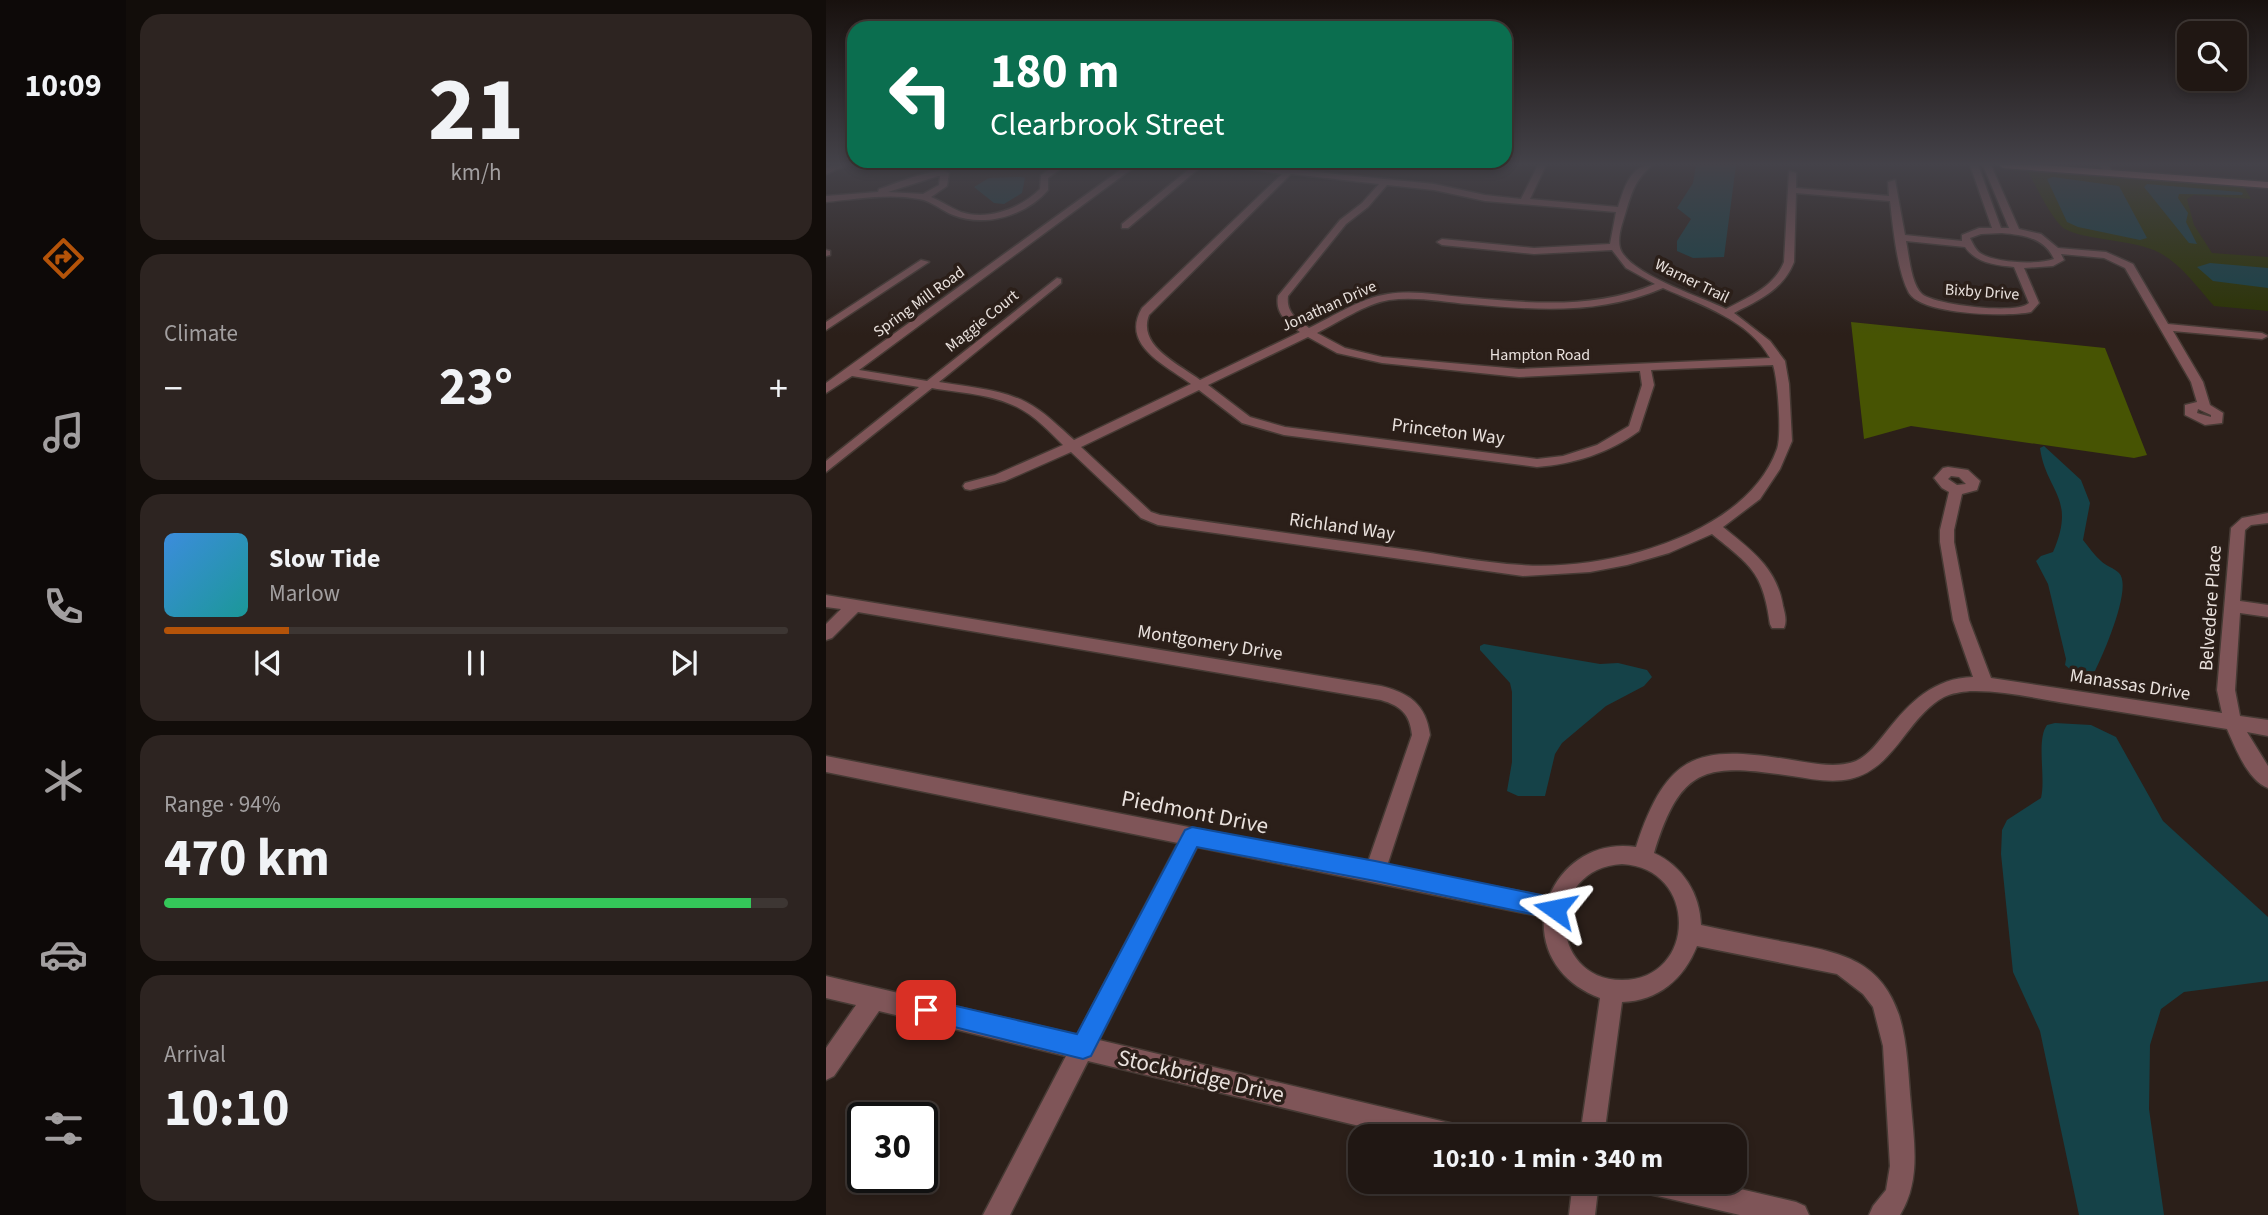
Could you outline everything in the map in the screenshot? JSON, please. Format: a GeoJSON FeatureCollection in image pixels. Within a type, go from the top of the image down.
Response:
{"type":"FeatureCollection","features":[{"type":"Feature","properties":{"kind":"street","name":"Spring Mill Road"},"geometry":{"type":"LineString","coordinates":[[826,389],[1055,222]]}},
{"type":"Feature","properties":{"kind":"street"},"geometry":{"type":"LineString","coordinates":[[1125,226],[1130,222]]}},
{"type":"Feature","properties":{"kind":"street"},"geometry":{"type":"LineString","coordinates":[[1199,384],[1144,341],[1139,330],[1142,318],[1239,222]]}},
{"type":"Feature","properties":{"kind":"street","name":"Hampton Road"},"geometry":{"type":"LineString","coordinates":[[1343,222],[1284,292],[1282,300],[1284,313],[1307,332],[1330,346],[1361,357],[1496,372],[1548,373],[1779,361]]}},
{"type":"Feature","properties":{"kind":"street"},"geometry":{"type":"LineString","coordinates":[[1442,242],[1534,250],[1615,247],[1619,222]]}},
{"type":"Feature","properties":{"kind":"street"},"geometry":{"type":"LineString","coordinates":[[1725,314],[1773,286],[1785,273],[1789,262],[1791,222]]}},
{"type":"Feature","properties":{"kind":"street","name":"Bixby Drive"},"geometry":{"type":"LineString","coordinates":[[1898,222],[1914,292],[1921,299],[1937,304],[2011,312],[2030,309],[2034,301],[2017,263]]}},
{"type":"Feature","properties":{"kind":"street"},"geometry":{"type":"LineString","coordinates":[[1995,222],[1998,231]]}},
{"type":"Feature","properties":{"kind":"street"},"geometry":{"type":"LineString","coordinates":[[2011,222],[2016,233]]}},
{"type":"Feature","properties":{"kind":"street"},"geometry":{"type":"LineString","coordinates":[[1970,233],[2016,233],[2046,239],[2057,251],[2059,260],[2054,264],[2017,263],[1982,257],[1970,249],[1965,237],[1970,233]]}},
{"type":"Feature","properties":{"kind":"street"},"geometry":{"type":"LineString","coordinates":[[1901,238],[1968,244]]}},
{"type":"Feature","properties":{"kind":"street","name":"Warner Trail"},"geometry":{"type":"LineString","coordinates":[[1615,247],[1628,266],[1725,314],[1756,333],[1779,361]]}},
{"type":"Feature","properties":{"kind":"street"},"geometry":{"type":"LineString","coordinates":[[2057,251],[2106,255],[2125,263],[2132,270],[2197,382],[2204,406]]}},
{"type":"Feature","properties":{"kind":"street"},"geometry":{"type":"LineString","coordinates":[[826,327],[924,262]]}},
{"type":"Feature","properties":{"kind":"street","name":"Maggie Court"},"geometry":{"type":"LineString","coordinates":[[826,468],[1057,281]]}},
{"type":"Feature","properties":{"kind":"street","name":"Jonathan Drive"},"geometry":{"type":"LineString","coordinates":[[970,486],[1000,478],[1070,447],[1371,301],[1392,296],[1415,295],[1516,305],[1619,302],[1662,285]]}},
{"type":"Feature","properties":{"kind":"street"},"geometry":{"type":"LineString","coordinates":[[2166,327],[2265,338],[2262,328],[2268,324]]}},
{"type":"Feature","properties":{"kind":"street","name":"Richland Way"},"geometry":{"type":"LineString","coordinates":[[844,376],[905,388],[927,386],[990,394],[1021,404],[1040,416],[1070,447],[1146,515],[1158,520],[1501,569],[1539,571],[1590,568],[1639,557],[1699,534],[1751,501],[1767,481],[1785,446],[1784,381],[1779,361]]}},
{"type":"Feature","properties":{"kind":"street","name":"Princeton Way"},"geometry":{"type":"LineString","coordinates":[[1199,384],[1246,419],[1269,428],[1547,463],[1582,455],[1617,440],[1635,428],[1647,386],[1645,368]]}},
{"type":"Feature","properties":{"kind":"street"},"geometry":{"type":"LineString","coordinates":[[1956,490],[1947,542],[1961,620],[1984,683]]}},
{"type":"Feature","properties":{"kind":"street","name":"Belvedere Place"},"geometry":{"type":"LineString","coordinates":[[2268,518],[2247,521],[2238,528],[2226,690],[2234,723],[2248,753],[2268,780]]}},
{"type":"Feature","properties":{"kind":"street"},"geometry":{"type":"LineString","coordinates":[[1712,526],[1765,571],[1775,596],[1778,624]]}},
{"type":"Feature","properties":{"kind":"street","name":"Montgomery Drive"},"geometry":{"type":"LineString","coordinates":[[826,601],[1381,693],[1405,701],[1419,716],[1421,735],[1375,871]]}},
{"type":"Feature","properties":{"kind":"street"},"geometry":{"type":"LineString","coordinates":[[826,634],[854,606]]}},
{"type":"Feature","properties":{"kind":"street"},"geometry":{"type":"LineString","coordinates":[[2233,606],[2268,611]]}},
{"type":"Feature","properties":{"kind":"street","name":"Manassas Drive"},"geometry":{"type":"LineString","coordinates":[[1642,859],[1658,806],[1668,790],[1692,770],[1710,762],[1731,760],[1826,772],[1856,769],[1880,754],[1924,700],[1956,686],[1984,683],[2268,728]]}},
{"type":"Feature","properties":{"kind":"street","name":"Piedmont Drive"},"geometry":{"type":"LineString","coordinates":[[826,764],[1375,871],[1555,909]]}},
{"type":"Feature","properties":{"kind":"street"},"geometry":{"type":"LineString","coordinates":[[996,1215],[1192,837]]}},
{"type":"Feature","properties":{"kind":"street"},"geometry":{"type":"LineString","coordinates":[[1614,855],[1642,859],[1668,875],[1678,888],[1690,918],[1690,934],[1680,964],[1664,980],[1643,990],[1612,990],[1586,979],[1567,960],[1556,935],[1555,909],[1563,886],[1588,862],[1614,855]]}},
{"type":"Feature","properties":{"kind":"street"},"geometry":{"type":"LineString","coordinates":[[1690,934],[1840,964],[1856,971],[1879,996],[1887,1009],[1894,1037],[1903,1166],[1902,1183],[1882,1215]]}},
{"type":"Feature","properties":{"kind":"street","name":"Stockbridge Drive"},"geometry":{"type":"LineString","coordinates":[[826,987],[1403,1124]]}},
{"type":"Feature","properties":{"kind":"street"},"geometry":{"type":"LineString","coordinates":[[1594,1124],[1612,990]]}},
{"type":"Feature","properties":{"kind":"street"},"geometry":{"type":"LineString","coordinates":[[826,1068],[874,998]]}},
{"type":"Feature","properties":{"kind":"street"},"geometry":{"type":"LineString","coordinates":[[1581,1215],[1584,1194]]}},
{"type":"Feature","properties":{"kind":"street"},"geometry":{"type":"LineString","coordinates":[[1705,1194],[1796,1215]]}},
{"type":"Feature","properties":{"kind":"green space"},"geometry":{"type":"Polygon","coordinates":[[[2058,222],[2193,222],[2212,253],[2268,257],[2268,311],[2214,306],[2182,270],[2160,253],[2149,248],[2068,231],[2058,222]]]}},
{"type":"Feature","properties":{"kind":"green space"},"geometry":{"type":"Polygon","coordinates":[[[1851,322],[2105,348],[2147,455],[2134,458],[1911,426],[1864,439],[1851,322]]]}},
{"type":"Feature","properties":{"kind":"water"},"geometry":{"type":"Polygon","coordinates":[[[1689,222],[1729,222],[1724,257],[1693,258],[1677,251],[1677,241],[1689,222]]]}},
{"type":"Feature","properties":{"kind":"water"},"geometry":{"type":"Polygon","coordinates":[[[2067,222],[2138,222],[2147,238],[2140,240],[2078,227],[2067,222]]]}},
{"type":"Feature","properties":{"kind":"water"},"geometry":{"type":"Polygon","coordinates":[[[2172,222],[2186,222],[2197,244],[2189,243],[2172,222]]]}},
{"type":"Feature","properties":{"kind":"water"},"geometry":{"type":"Polygon","coordinates":[[[2210,263],[2268,268],[2268,288],[2213,281],[2197,267],[2210,263]]]}},
{"type":"Feature","properties":{"kind":"water"},"geometry":{"type":"Polygon","coordinates":[[[2044,446],[2081,480],[2090,503],[2083,540],[2101,561],[2119,573],[2122,581],[2120,606],[2099,663],[2095,671],[2079,673],[2078,676],[2065,665],[2066,659],[2048,584],[2036,561],[2053,552],[2062,519],[2058,496],[2043,463],[2040,448],[2044,446]]]}},
{"type":"Feature","properties":{"kind":"water"},"geometry":{"type":"Polygon","coordinates":[[[1484,644],[1600,664],[1618,663],[1647,670],[1652,677],[1644,686],[1606,706],[1562,743],[1555,754],[1545,796],[1518,796],[1507,791],[1512,762],[1510,683],[1480,650],[1480,646],[1484,644]]]}},
{"type":"Feature","properties":{"kind":"water"},"geometry":{"type":"Polygon","coordinates":[[[2047,725],[2091,725],[2116,737],[2163,821],[2268,917],[2268,981],[2184,992],[2161,1009],[2150,1045],[2149,1109],[2164,1215],[2079,1215],[2040,1031],[2013,972],[2001,854],[2002,830],[2007,820],[2041,798],[2042,740],[2047,725]]]}},
{"type":"Feature","properties":{"kind":"route"},"geometry":{"type":"LineString","coordinates":[[926,1010],[1083,1048],[1192,837],[1375,871],[1555,909]]}}]}
